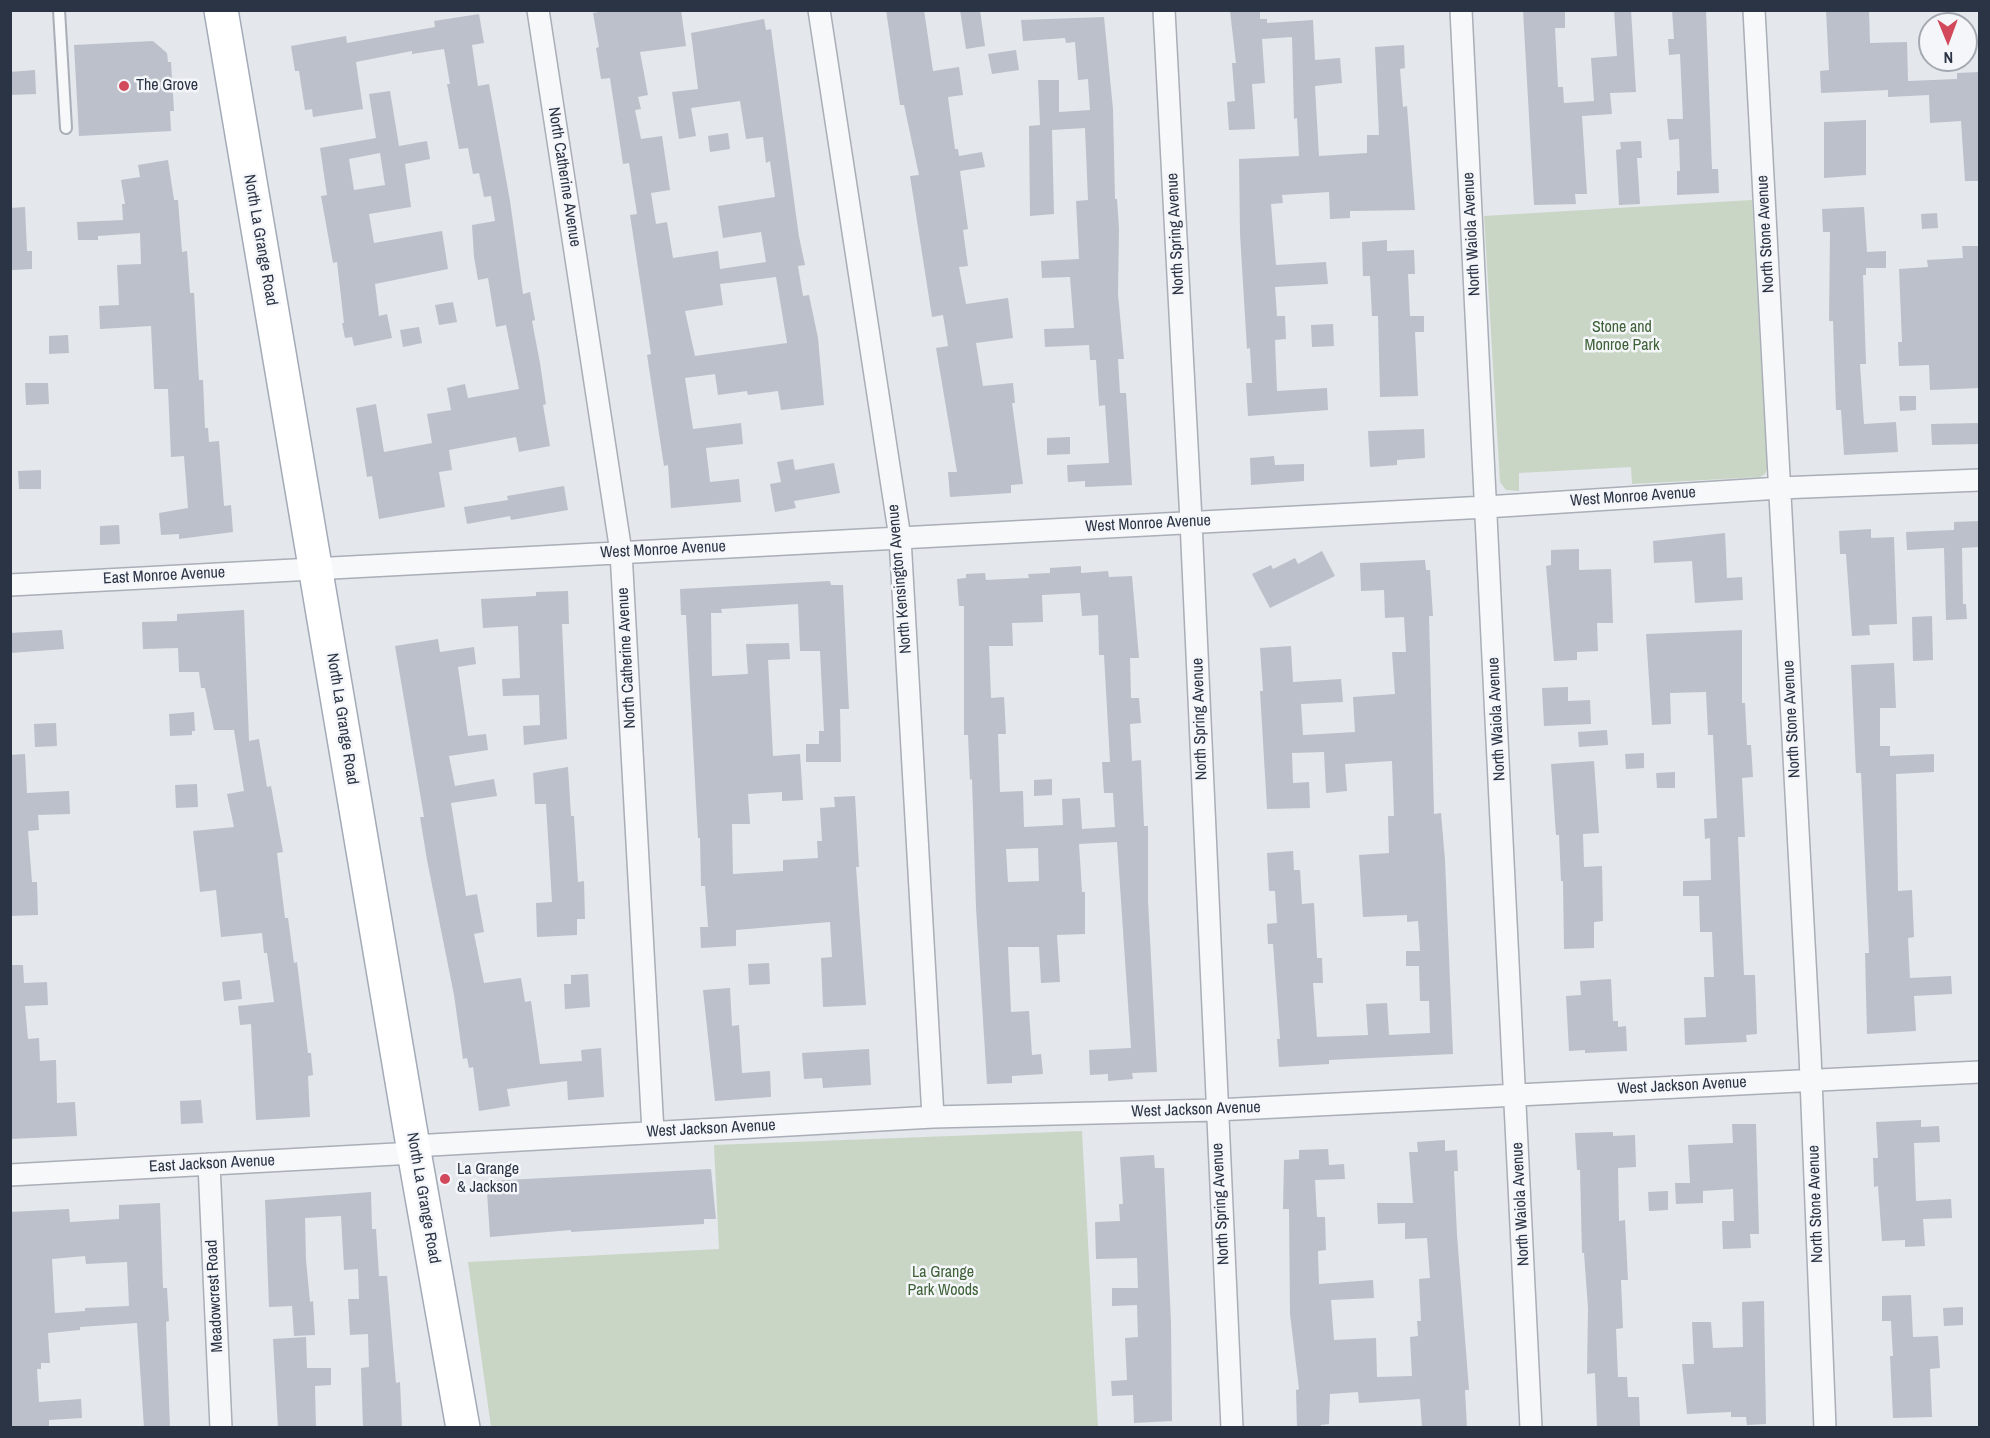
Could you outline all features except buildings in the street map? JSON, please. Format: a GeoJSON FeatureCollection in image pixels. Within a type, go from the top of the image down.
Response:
{"type":"FeatureCollection","features":[{"type":"Feature","properties":{"kind":"main road","name":"North La Grange Road"},"geometry":{"type":"LineString","coordinates":[[220,10],[317,567],[414,1150],[464,1428]]}},
{"type":"Feature","properties":{"kind":"street","name":"North Catherine Avenue"},"geometry":{"type":"LineString","coordinates":[[538,10],[621,552],[652,1132]]}},
{"type":"Feature","properties":{"kind":"street","name":"North Kensington Avenue"},"geometry":{"type":"LineString","coordinates":[[819,10],[900,537],[933,1117]]}},
{"type":"Feature","properties":{"kind":"street","name":"North Spring Avenue"},"geometry":{"type":"LineString","coordinates":[[1164,10],[1191,521],[1232,1428]]}},
{"type":"Feature","properties":{"kind":"street","name":"North Waiola Avenue"},"geometry":{"type":"LineString","coordinates":[[1461,10],[1531,1428]]}},
{"type":"Feature","properties":{"kind":"street","name":"North Stone Avenue"},"geometry":{"type":"LineString","coordinates":[[1754,10],[1811,1080],[1825,1428]]}},
{"type":"Feature","properties":{"kind":"street","name":"West Monroe Avenue"},"geometry":{"type":"LineString","coordinates":[[317,567],[1486,507],[1780,488],[1980,480]]}},
{"type":"Feature","properties":{"kind":"street","name":"East Monroe Avenue"},"geometry":{"type":"LineString","coordinates":[[10,585],[317,567]]}},
{"type":"Feature","properties":{"kind":"street","name":"West Jackson Avenue"},"geometry":{"type":"LineString","coordinates":[[414,1150],[652,1132],[933,1117],[1216,1110],[1980,1072]]}},
{"type":"Feature","properties":{"kind":"street","name":"East Jackson Avenue"},"geometry":{"type":"LineString","coordinates":[[10,1174],[209,1164],[414,1150]]}},
{"type":"Feature","properties":{"kind":"street","name":"Meadowcrest Road"},"geometry":{"type":"LineString","coordinates":[[209,1164],[221,1428]]}},
{"type":"Feature","properties":{"kind":"lane"},"geometry":{"type":"LineString","coordinates":[[59,10],[66,128]]}},
{"type":"Feature","properties":{"kind":"green space","name":"Stone and Monroe Park"},"geometry":{"type":"Polygon","coordinates":[[[1752,200],[1767,469],[1765,474],[1760,477],[1632,484],[1631,467],[1519,473],[1519,491],[1506,490],[1500,482],[1484,216],[1752,200]]]}},
{"type":"Feature","properties":{"kind":"green space","name":"La Grange Park Woods"},"geometry":{"type":"Polygon","coordinates":[[[1082,1131],[1098,1427],[491,1427],[468,1262],[719,1249],[714,1145],[1082,1131]]]}},
{"type":"Feature","properties":{"kind":"place","name":"The Grove"},"geometry":{"type":"Point","coordinates":[124,86]}},
{"type":"Feature","properties":{"kind":"place","name":"La Grange & Jackson"},"geometry":{"type":"Point","coordinates":[445,1179]}}]}
